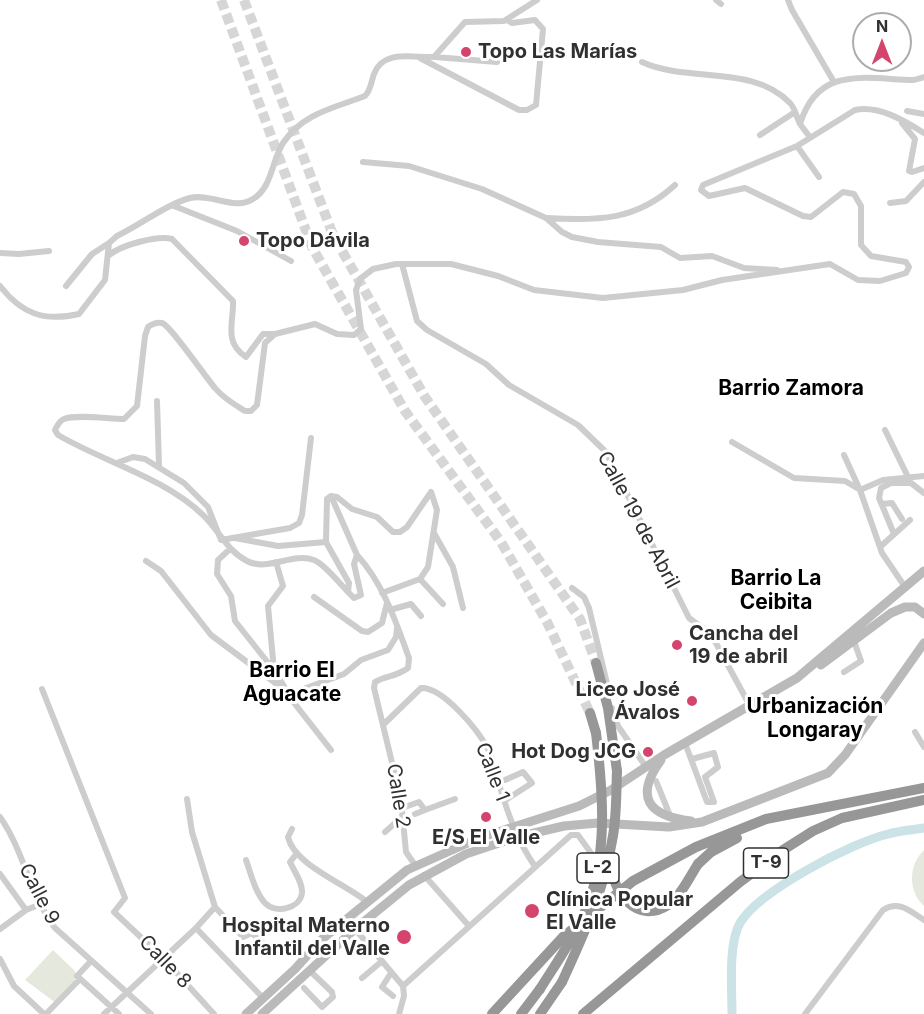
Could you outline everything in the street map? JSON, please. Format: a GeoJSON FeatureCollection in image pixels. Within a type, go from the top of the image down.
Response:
{"type":"FeatureCollection","features":[{"type":"Feature","properties":{"kind":"highway","name":"L-2"},"geometry":{"type":"LineString","coordinates":[[540,1014],[562,982],[591,921],[613,840],[617,771],[612,730],[596,663]]}},
{"type":"Feature","properties":{"kind":"highway","name":"L-2"},"geometry":{"type":"LineString","coordinates":[[521,1014],[540,989],[585,914],[599,866],[602,794],[596,732],[590,713]]}},
{"type":"Feature","properties":{"kind":"highway"},"geometry":{"type":"LineString","coordinates":[[492,1014],[563,937],[633,881],[696,847],[756,823],[822,807],[924,788]]}},
{"type":"Feature","properties":{"kind":"highway","name":"T-9"},"geometry":{"type":"LineString","coordinates":[[583,1014],[740,882],[813,831],[855,814],[924,800]]}},
{"type":"Feature","properties":{"kind":"highway"},"geometry":{"type":"LineString","coordinates":[[613,840],[612,878],[620,896],[635,909],[660,909],[671,904],[698,864],[731,840],[814,813],[822,807]]}},
{"type":"Feature","properties":{"kind":"highway"},"geometry":{"type":"LineString","coordinates":[[855,814],[924,807]]}},
{"type":"Feature","properties":{"kind":"main road"},"geometry":{"type":"LineString","coordinates":[[262,1014],[355,929],[424,875],[466,854],[579,806],[797,678],[924,571]]}},
{"type":"Feature","properties":{"kind":"main road"},"geometry":{"type":"LineString","coordinates":[[797,678],[809,674],[891,613],[905,607],[919,608],[924,614]]}},
{"type":"Feature","properties":{"kind":"main road"},"geometry":{"type":"LineString","coordinates":[[246,1014],[264,999],[321,940],[415,865],[479,838],[584,824],[669,827],[702,822],[828,773],[845,755],[924,643]]}},
{"type":"Feature","properties":{"kind":"main road"},"geometry":{"type":"LineString","coordinates":[[664,755],[649,777],[647,790],[659,813],[671,819],[702,822]]}},
{"type":"Feature","properties":{"kind":"street"},"geometry":{"type":"LineString","coordinates":[[434,57],[465,22],[507,20],[537,0]]}},
{"type":"Feature","properties":{"kind":"street"},"geometry":{"type":"LineString","coordinates":[[788,0],[834,82]]}},
{"type":"Feature","properties":{"kind":"street"},"geometry":{"type":"LineString","coordinates":[[420,57],[519,110],[532,108],[536,105],[543,28],[536,20],[512,23],[507,20]]}},
{"type":"Feature","properties":{"kind":"street"},"geometry":{"type":"LineString","coordinates":[[66,286],[92,254],[192,197],[238,203],[252,201],[266,184],[283,144],[297,127],[321,110],[365,96],[369,92],[374,72],[381,63],[391,58],[410,55],[497,62]]}},
{"type":"Feature","properties":{"kind":"street"},"geometry":{"type":"LineString","coordinates":[[642,62],[664,70],[757,83],[791,104],[800,124],[809,136]]}},
{"type":"Feature","properties":{"kind":"street"},"geometry":{"type":"LineString","coordinates":[[800,124],[806,106],[818,89],[834,82],[849,78],[914,80],[924,77]]}},
{"type":"Feature","properties":{"kind":"street"},"geometry":{"type":"LineString","coordinates":[[109,255],[120,248],[161,236],[172,239],[232,301],[233,314],[229,329],[231,339],[246,357],[255,348],[263,334],[275,334],[315,324],[337,334],[354,335],[361,329],[356,290],[360,279],[373,269],[402,264],[451,264],[498,276],[534,290],[603,298],[683,290],[722,280],[796,271],[830,264],[858,280],[879,281],[906,273],[909,267],[906,261],[871,256],[861,245],[861,206],[854,194],[843,192],[811,217],[803,216],[754,190],[735,189],[710,196],[703,194],[703,185],[797,146],[809,136],[849,112],[861,109],[883,112],[924,133]]}},
{"type":"Feature","properties":{"kind":"street"},"geometry":{"type":"LineString","coordinates":[[908,111],[924,114]]}},
{"type":"Feature","properties":{"kind":"street"},"geometry":{"type":"LineString","coordinates":[[760,135],[795,112]]}},
{"type":"Feature","properties":{"kind":"street"},"geometry":{"type":"LineString","coordinates":[[899,120],[915,139],[909,171],[924,168]]}},
{"type":"Feature","properties":{"kind":"street"},"geometry":{"type":"LineString","coordinates":[[797,146],[819,177]]}},
{"type":"Feature","properties":{"kind":"street"},"geometry":{"type":"LineString","coordinates":[[363,162],[409,166],[482,189],[546,218],[562,232],[585,241],[661,247],[680,258],[721,258],[744,268],[796,271]]}},
{"type":"Feature","properties":{"kind":"street"},"geometry":{"type":"LineString","coordinates":[[891,203],[906,201],[924,182]]}},
{"type":"Feature","properties":{"kind":"street"},"geometry":{"type":"LineString","coordinates":[[546,218],[594,220],[631,213],[656,202],[675,185]]}},
{"type":"Feature","properties":{"kind":"street"},"geometry":{"type":"LineString","coordinates":[[174,206],[237,231],[291,261]]}},
{"type":"Feature","properties":{"kind":"street"},"geometry":{"type":"LineString","coordinates":[[0,286],[23,310],[43,318],[79,314],[105,280],[109,243]]}},
{"type":"Feature","properties":{"kind":"street"},"geometry":{"type":"LineString","coordinates":[[0,253],[49,251]]}},
{"type":"Feature","properties":{"kind":"street","name":"Calle 19 de Abril"},"geometry":{"type":"LineString","coordinates":[[402,264],[417,321],[427,330],[486,364],[508,385],[578,425],[606,452],[688,618],[711,634],[750,706]]}},
{"type":"Feature","properties":{"kind":"street"},"geometry":{"type":"LineString","coordinates":[[275,334],[266,344],[257,405],[251,411],[245,411],[214,388],[201,368],[186,353],[171,329],[162,323],[148,327],[138,388],[138,406],[124,418],[63,419],[55,430],[58,435],[71,443],[117,463],[166,489],[203,515],[230,549],[256,564],[300,557],[317,561],[354,598],[361,595],[354,564],[357,555]]}},
{"type":"Feature","properties":{"kind":"street"},"geometry":{"type":"LineString","coordinates":[[157,401],[159,466]]}},
{"type":"Feature","properties":{"kind":"street"},"geometry":{"type":"LineString","coordinates":[[885,430],[909,479]]}},
{"type":"Feature","properties":{"kind":"street"},"geometry":{"type":"LineString","coordinates":[[221,540],[290,528],[299,523],[302,515],[311,438]]}},
{"type":"Feature","properties":{"kind":"street"},"geometry":{"type":"LineString","coordinates":[[732,442],[794,478],[845,481],[860,490]]}},
{"type":"Feature","properties":{"kind":"street"},"geometry":{"type":"LineString","coordinates":[[844,455],[860,490],[880,548],[905,587]]}},
{"type":"Feature","properties":{"kind":"street"},"geometry":{"type":"LineString","coordinates":[[117,463],[133,457],[145,459],[159,466],[198,494],[208,507],[221,540]]}},
{"type":"Feature","properties":{"kind":"street"},"geometry":{"type":"LineString","coordinates":[[860,490],[883,480],[924,476]]}},
{"type":"Feature","properties":{"kind":"street"},"geometry":{"type":"LineString","coordinates":[[894,534],[879,490],[891,483],[911,483],[924,493]]}},
{"type":"Feature","properties":{"kind":"street"},"geometry":{"type":"LineString","coordinates":[[348,592],[349,583],[326,542],[327,499],[337,496],[352,509],[377,517],[393,532],[400,532],[407,527],[431,492],[438,510],[428,567],[420,579],[382,593]]}},
{"type":"Feature","properties":{"kind":"street"},"geometry":{"type":"LineString","coordinates":[[290,694],[344,674],[361,660],[388,650],[396,638],[397,625],[387,603],[357,555],[331,496]]}},
{"type":"Feature","properties":{"kind":"street"},"geometry":{"type":"LineString","coordinates":[[882,504],[892,503],[902,519]]}},
{"type":"Feature","properties":{"kind":"street"},"geometry":{"type":"LineString","coordinates":[[880,548],[910,520]]}},
{"type":"Feature","properties":{"kind":"street"},"geometry":{"type":"LineString","coordinates":[[434,533],[453,567],[463,608]]}},
{"type":"Feature","properties":{"kind":"street"},"geometry":{"type":"LineString","coordinates":[[232,537],[278,546],[326,542]]}},
{"type":"Feature","properties":{"kind":"street"},"geometry":{"type":"LineString","coordinates":[[230,549],[218,560],[217,574],[231,596],[235,621],[274,670],[331,750]]}},
{"type":"Feature","properties":{"kind":"street"},"geometry":{"type":"LineString","coordinates":[[146,561],[160,571],[211,635],[290,694]]}},
{"type":"Feature","properties":{"kind":"street"},"geometry":{"type":"LineString","coordinates":[[274,670],[268,606],[283,586],[276,562]]}},
{"type":"Feature","properties":{"kind":"street"},"geometry":{"type":"LineString","coordinates":[[420,579],[443,604]]}},
{"type":"Feature","properties":{"kind":"street"},"geometry":{"type":"LineString","coordinates":[[572,588],[584,597],[589,608],[602,657],[612,710],[618,726],[646,767]]}},
{"type":"Feature","properties":{"kind":"street"},"geometry":{"type":"LineString","coordinates":[[314,597],[362,631],[368,632],[382,623],[387,603]]}},
{"type":"Feature","properties":{"kind":"street"},"geometry":{"type":"LineString","coordinates":[[390,610],[411,604],[421,616]]}},
{"type":"Feature","properties":{"kind":"street","name":"Calle 2"},"geometry":{"type":"LineString","coordinates":[[397,625],[409,658],[408,668],[396,677],[375,682],[402,808],[406,852],[415,865]]}},
{"type":"Feature","properties":{"kind":"street"},"geometry":{"type":"LineString","coordinates":[[844,672],[861,661],[854,641]]}},
{"type":"Feature","properties":{"kind":"street","name":"Calle 8"},"geometry":{"type":"LineString","coordinates":[[42,688],[125,898],[114,912],[163,958],[214,1014]]}},
{"type":"Feature","properties":{"kind":"street","name":"Calle 1"},"geometry":{"type":"LineString","coordinates":[[384,724],[421,688],[442,696],[483,741],[489,752],[516,832],[534,865]]}},
{"type":"Feature","properties":{"kind":"street"},"geometry":{"type":"LineString","coordinates":[[915,732],[924,747]]}},
{"type":"Feature","properties":{"kind":"street"},"geometry":{"type":"LineString","coordinates":[[685,743],[707,802],[714,802],[705,777],[718,767],[714,753],[692,759]]}},
{"type":"Feature","properties":{"kind":"street"},"geometry":{"type":"LineString","coordinates":[[504,801],[532,783],[523,772],[505,780]]}},
{"type":"Feature","properties":{"kind":"street"},"geometry":{"type":"LineString","coordinates":[[656,781],[671,819]]}},
{"type":"Feature","properties":{"kind":"street"},"geometry":{"type":"LineString","coordinates":[[187,799],[192,832],[215,907],[243,937],[252,933],[270,950]]}},
{"type":"Feature","properties":{"kind":"street"},"geometry":{"type":"LineString","coordinates":[[415,814],[455,799]]}},
{"type":"Feature","properties":{"kind":"street"},"geometry":{"type":"LineString","coordinates":[[402,808],[419,802],[425,810]]}},
{"type":"Feature","properties":{"kind":"street"},"geometry":{"type":"LineString","coordinates":[[385,832],[403,816]]}},
{"type":"Feature","properties":{"kind":"street","name":"Calle 9"},"geometry":{"type":"LineString","coordinates":[[0,817],[14,840],[41,904],[55,928],[151,1014]]}},
{"type":"Feature","properties":{"kind":"street"},"geometry":{"type":"LineString","coordinates":[[292,829],[288,837],[297,853],[319,871],[367,902]]}},
{"type":"Feature","properties":{"kind":"street"},"geometry":{"type":"LineString","coordinates":[[403,986],[534,865],[571,836],[578,835],[591,852]]}},
{"type":"Feature","properties":{"kind":"street"},"geometry":{"type":"LineString","coordinates":[[246,860],[263,900],[273,909],[283,909],[298,901],[302,895],[302,886],[290,862],[297,853]]}},
{"type":"Feature","properties":{"kind":"street"},"geometry":{"type":"LineString","coordinates":[[0,874],[26,910]]}},
{"type":"Feature","properties":{"kind":"street"},"geometry":{"type":"LineString","coordinates":[[424,875],[470,926]]}},
{"type":"Feature","properties":{"kind":"street"},"geometry":{"type":"LineString","coordinates":[[0,929],[26,910],[41,904]]}},
{"type":"Feature","properties":{"kind":"street"},"geometry":{"type":"LineString","coordinates":[[805,1014],[886,908],[896,905],[904,907],[924,920]]}},
{"type":"Feature","properties":{"kind":"street"},"geometry":{"type":"LineString","coordinates":[[104,1014],[196,928],[215,907]]}},
{"type":"Feature","properties":{"kind":"street"},"geometry":{"type":"LineString","coordinates":[[196,928],[264,999]]}},
{"type":"Feature","properties":{"kind":"street"},"geometry":{"type":"LineString","coordinates":[[355,929],[403,986],[404,996],[399,1014]]}},
{"type":"Feature","properties":{"kind":"street"},"geometry":{"type":"LineString","coordinates":[[0,959],[14,986],[44,1014],[80,979]]}},
{"type":"Feature","properties":{"kind":"street"},"geometry":{"type":"LineString","coordinates":[[91,961],[77,976],[119,1014]]}},
{"type":"Feature","properties":{"kind":"street"},"geometry":{"type":"LineString","coordinates":[[362,978],[381,962]]}},
{"type":"Feature","properties":{"kind":"street"},"geometry":{"type":"LineString","coordinates":[[304,988],[322,1006],[333,997],[332,992],[309,970]]}},
{"type":"Feature","properties":{"kind":"street"},"geometry":{"type":"LineString","coordinates":[[392,973],[382,987],[393,996]]}},
{"type":"Feature","properties":{"kind":"shaded area"},"geometry":{"type":"Polygon","coordinates":[[[924,850],[924,906],[915,893],[912,878],[915,863],[924,850]]]}},
{"type":"Feature","properties":{"kind":"shaded area"},"geometry":{"type":"Polygon","coordinates":[[[53,950],[75,971],[76,979],[56,1003],[25,980],[53,950]]]}},
{"type":"Feature","properties":{"kind":"waterway"},"geometry":{"type":"LineString","coordinates":[[732,1014],[734,943],[740,923],[750,910],[785,883],[852,847],[888,834],[924,828]]}},
{"type":"Feature","properties":{"kind":"tunnel"},"geometry":{"type":"LineString","coordinates":[[221,0],[312,247],[405,411],[501,542],[547,622],[590,713]]}},
{"type":"Feature","properties":{"kind":"tunnel"},"geometry":{"type":"LineString","coordinates":[[244,0],[333,235],[425,397],[580,619],[596,663]]}},
{"type":"Feature","properties":{"kind":"place","name":"Topo Las Marías"},"geometry":{"type":"Point","coordinates":[466,52]}},
{"type":"Feature","properties":{"kind":"place","name":"Topo Dávila"},"geometry":{"type":"Point","coordinates":[244,241]}},
{"type":"Feature","properties":{"kind":"place","name":"Cancha del 19 de abril"},"geometry":{"type":"Point","coordinates":[677,645]}},
{"type":"Feature","properties":{"kind":"place","name":"Liceo José Ávalos"},"geometry":{"type":"Point","coordinates":[692,701]}},
{"type":"Feature","properties":{"kind":"place","name":"Hot Dog JCG"},"geometry":{"type":"Point","coordinates":[648,752]}},
{"type":"Feature","properties":{"kind":"place","name":"E/S El Valle"},"geometry":{"type":"Point","coordinates":[486,817]}},
{"type":"Feature","properties":{"kind":"place","name":"Clínica Popular El Valle"},"geometry":{"type":"Point","coordinates":[532,911]}},
{"type":"Feature","properties":{"kind":"place","name":"Hospital Materno Infantil del Valle"},"geometry":{"type":"Point","coordinates":[404,937]}},
{"type":"Feature","properties":{"kind":"district","name":"Barrio Zamora"},"geometry":{"type":"Point","coordinates":[791,389]}},
{"type":"Feature","properties":{"kind":"district","name":"Barrio La Ceibita"},"geometry":{"type":"Point","coordinates":[776,591]}},
{"type":"Feature","properties":{"kind":"district","name":"Barrio El Aguacate"},"geometry":{"type":"Point","coordinates":[292,683]}},
{"type":"Feature","properties":{"kind":"district","name":"Urbanización Longaray"},"geometry":{"type":"Point","coordinates":[815,719]}}]}
